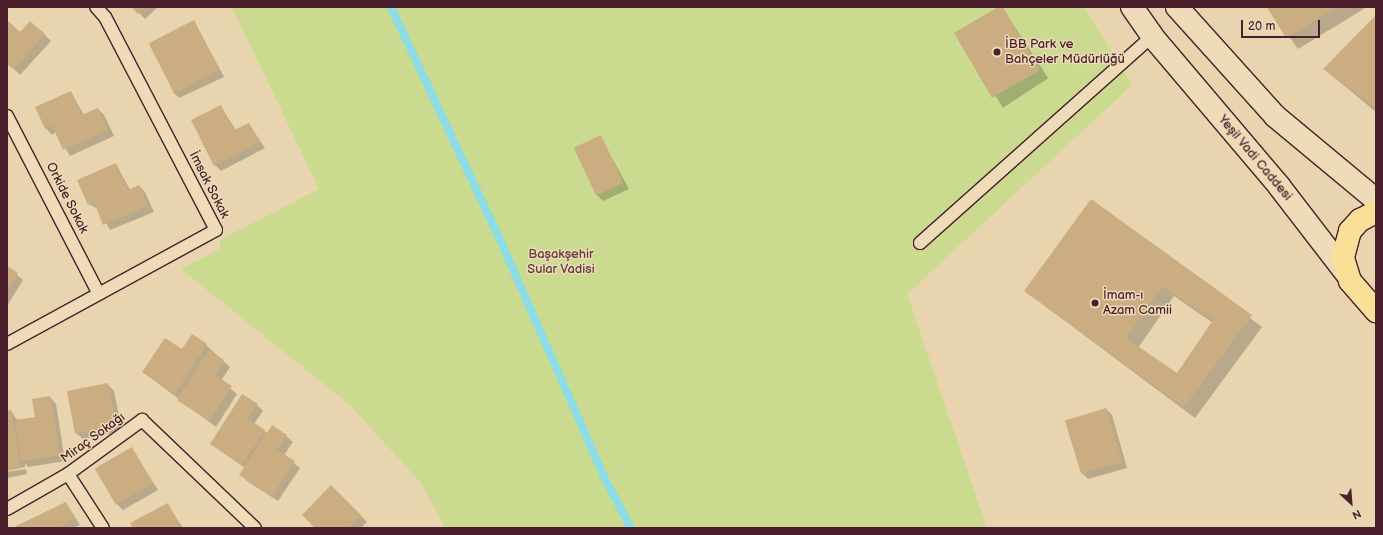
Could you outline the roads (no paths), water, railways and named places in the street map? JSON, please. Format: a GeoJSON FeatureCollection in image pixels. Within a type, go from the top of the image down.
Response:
{"type":"FeatureCollection","features":[{"type":"Feature","properties":{"kind":"main road","name":"Yeşil Vadi Caddesi"},"geometry":{"type":"LineString","coordinates":[[1132,7],[1152,36],[1279,186],[1346,273],[1370,296],[1376,311]]}},
{"type":"Feature","properties":{"kind":"main road"},"geometry":{"type":"LineString","coordinates":[[1177,7],[1275,116],[1376,200]]}},
{"type":"Feature","properties":{"kind":"main road"},"geometry":{"type":"LineString","coordinates":[[1346,273],[1343,258],[1350,231],[1360,220],[1376,212]]}},
{"type":"Feature","properties":{"kind":"lane","name":"İmsak Sokak"},"geometry":{"type":"LineString","coordinates":[[7,344],[216,230],[105,17],[96,7]]}},
{"type":"Feature","properties":{"kind":"lane"},"geometry":{"type":"LineString","coordinates":[[920,243],[1152,36]]}},
{"type":"Feature","properties":{"kind":"lane","name":"Orkide Sokak"},"geometry":{"type":"LineString","coordinates":[[7,116],[99,294]]}},
{"type":"Feature","properties":{"kind":"lane","name":"Miraç Sokağı"},"geometry":{"type":"LineString","coordinates":[[7,509],[68,474],[142,420],[255,528]]}},
{"type":"Feature","properties":{"kind":"lane"},"geometry":{"type":"LineString","coordinates":[[68,474],[104,528]]}},
{"type":"Feature","properties":{"kind":"waterway"},"geometry":{"type":"LineString","coordinates":[[391,7],[498,235],[604,477],[631,528]]}},
{"type":"Feature","properties":{"kind":"place","name":"İBB Park ve Bahçeler Müdürlüğü"},"geometry":{"type":"Point","coordinates":[997,52]}},
{"type":"Feature","properties":{"kind":"place","name":"İmam-ı Azam Camii"},"geometry":{"type":"Point","coordinates":[1095,303]}},
{"type":"Feature","properties":{"kind":"park label","name":"Başakşehir Sular Vadisi"},"geometry":{"type":"Point","coordinates":[561,262]}}]}
